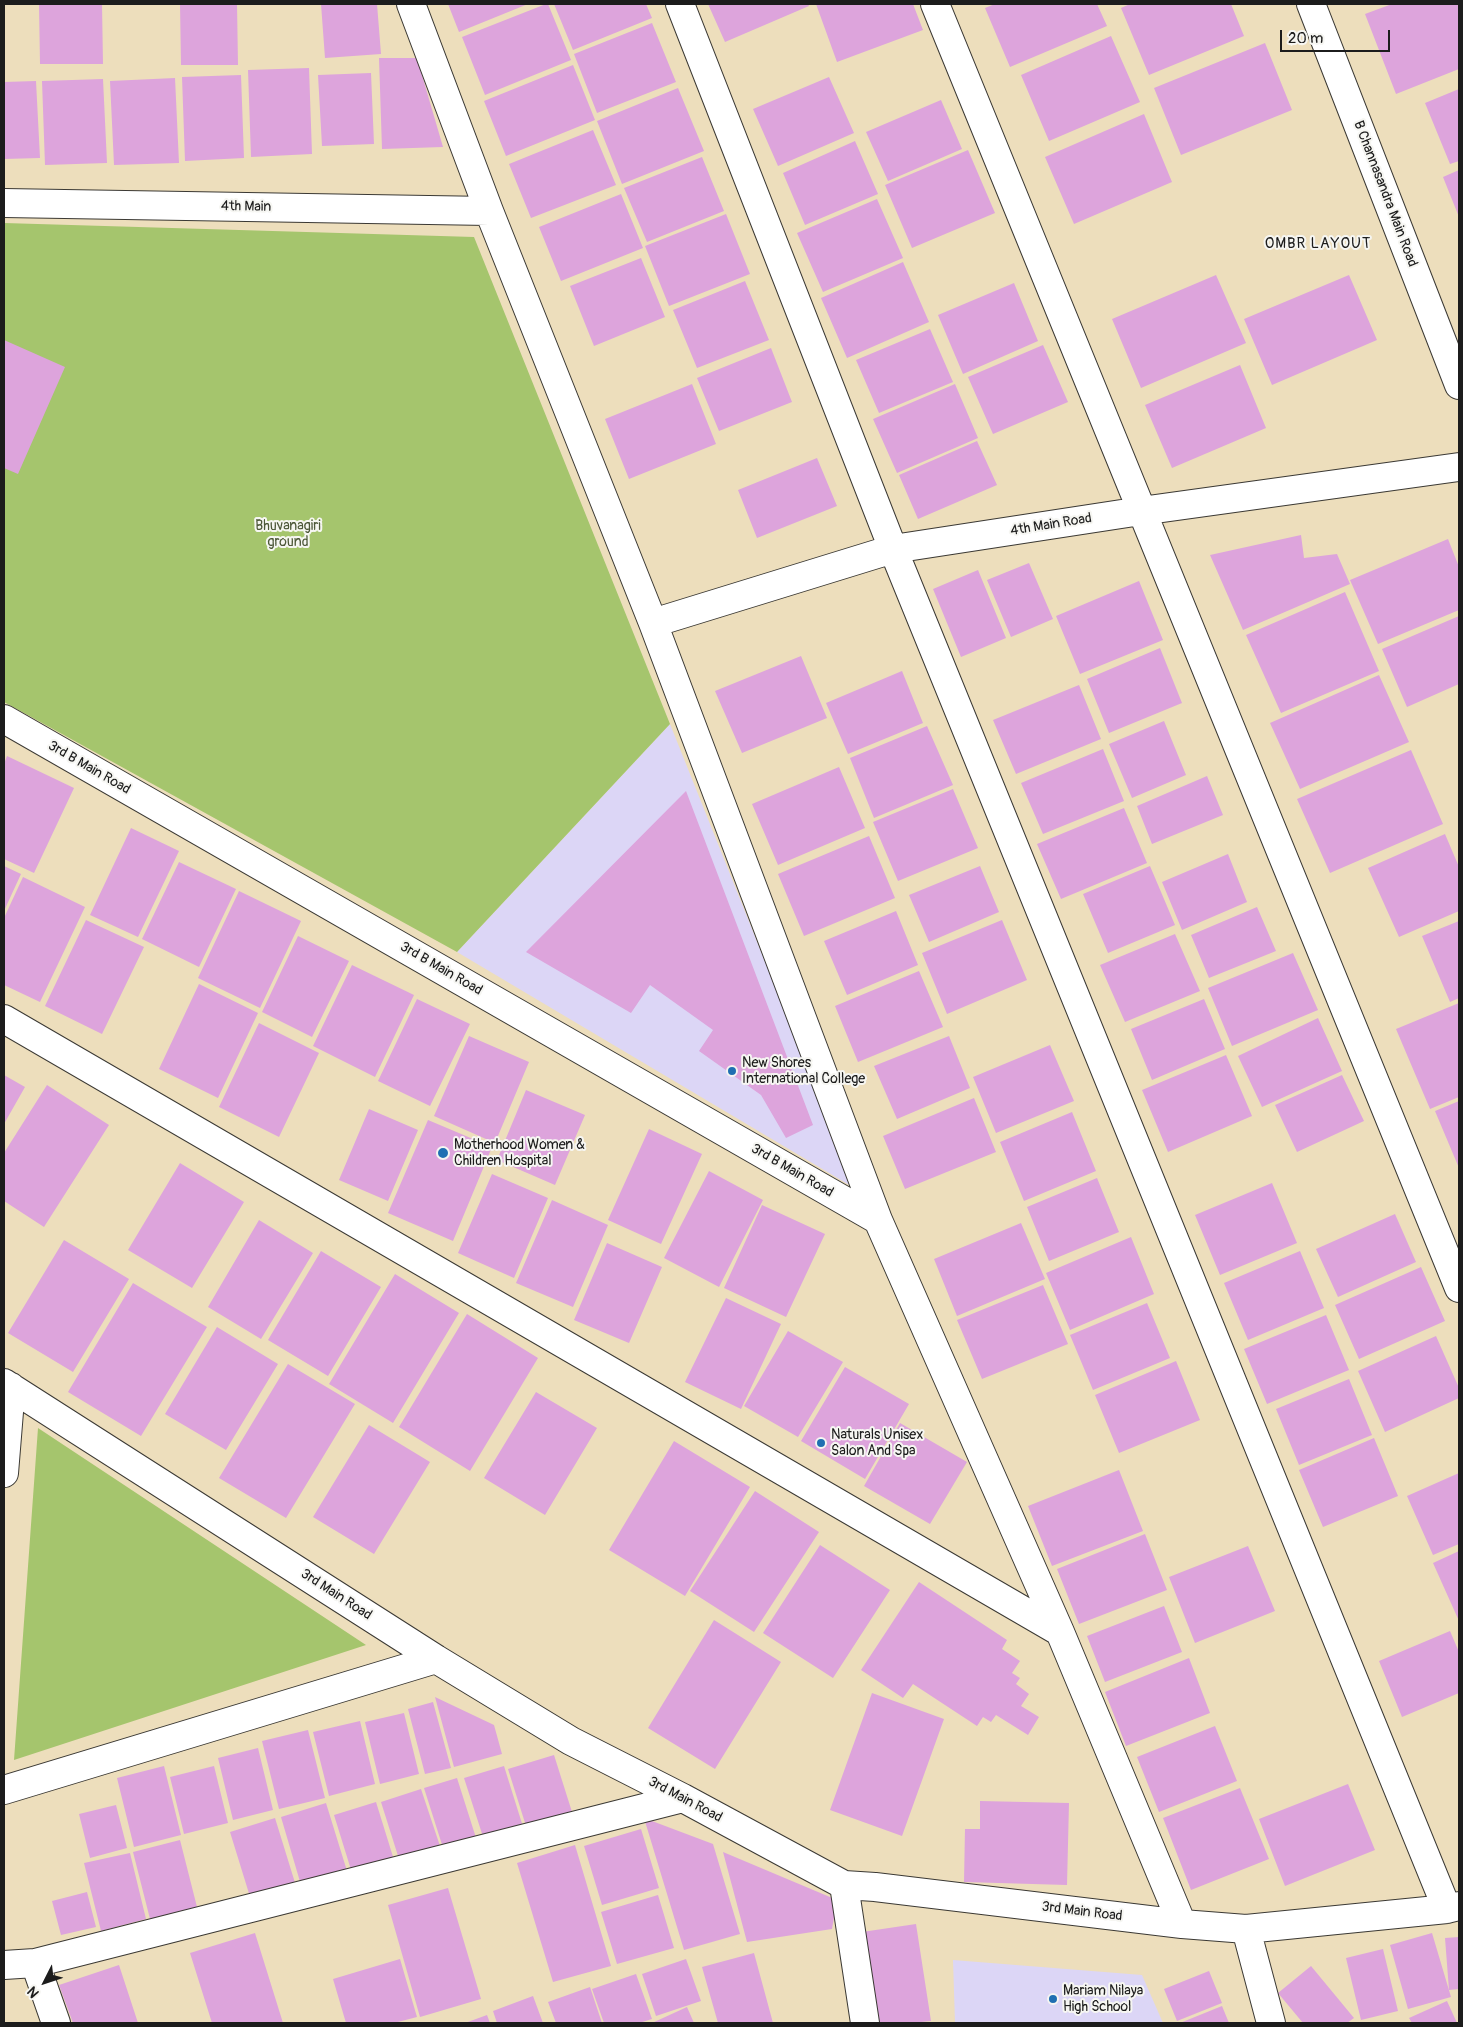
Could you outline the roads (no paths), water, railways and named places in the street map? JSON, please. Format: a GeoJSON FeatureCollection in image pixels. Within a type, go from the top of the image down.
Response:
{"type":"FeatureCollection","features":[{"type":"Feature","properties":{"kind":"street"},"geometry":{"type":"LineString","coordinates":[[410,4],[488,211],[653,623],[878,1220],[1060,1632],[1182,1924]]}},
{"type":"Feature","properties":{"kind":"street"},"geometry":{"type":"LineString","coordinates":[[680,4],[893,549],[1453,1908]]}},
{"type":"Feature","properties":{"kind":"street"},"geometry":{"type":"LineString","coordinates":[[935,4],[1459,1288]]}},
{"type":"Feature","properties":{"kind":"street","name":"B Channasandra Main Road"},"geometry":{"type":"LineString","coordinates":[[1311,4],[1459,385]]}},
{"type":"Feature","properties":{"kind":"street","name":"4th Main"},"geometry":{"type":"LineString","coordinates":[[4,203],[488,211]]}},
{"type":"Feature","properties":{"kind":"street","name":"4th Main Road"},"geometry":{"type":"LineString","coordinates":[[653,623],[893,549],[1141,511],[1459,467]]}},
{"type":"Feature","properties":{"kind":"street","name":"3rd B Main Road"},"geometry":{"type":"LineString","coordinates":[[4,719],[878,1220]]}},
{"type":"Feature","properties":{"kind":"street"},"geometry":{"type":"LineString","coordinates":[[4,1020],[1060,1632]]}},
{"type":"Feature","properties":{"kind":"street"},"geometry":{"type":"LineString","coordinates":[[4,1473],[7,1385]]}},
{"type":"Feature","properties":{"kind":"street","name":"3rd Main Road"},"geometry":{"type":"LineString","coordinates":[[7,1385],[436,1659],[571,1741],[683,1798],[844,1885],[885,1888],[1182,1924],[1246,1928],[1453,1908]]}},
{"type":"Feature","properties":{"kind":"street"},"geometry":{"type":"LineString","coordinates":[[4,1790],[436,1659]]}},
{"type":"Feature","properties":{"kind":"street"},"geometry":{"type":"LineString","coordinates":[[4,1965],[35,1963],[683,1798]]}},
{"type":"Feature","properties":{"kind":"street"},"geometry":{"type":"LineString","coordinates":[[844,1885],[865,2023]]}},
{"type":"Feature","properties":{"kind":"street"},"geometry":{"type":"LineString","coordinates":[[1246,1928],[1271,2023]]}},
{"type":"Feature","properties":{"kind":"street"},"geometry":{"type":"LineString","coordinates":[[35,1963],[56,2023]]}},
{"type":"Feature","properties":{"kind":"place","name":"New Shores International College"},"geometry":{"type":"Point","coordinates":[732,1071]}},
{"type":"Feature","properties":{"kind":"place","name":"Motherhood Women & Children Hospital"},"geometry":{"type":"Point","coordinates":[443,1153]}},
{"type":"Feature","properties":{"kind":"place","name":"Naturals Unisex Salon And Spa"},"geometry":{"type":"Point","coordinates":[821,1443]}},
{"type":"Feature","properties":{"kind":"place","name":"Mariam Nilaya High School"},"geometry":{"type":"Point","coordinates":[1053,1999]}},
{"type":"Feature","properties":{"kind":"district","name":"OMBR LAYOUT"},"geometry":{"type":"Point","coordinates":[1318,244]}},
{"type":"Feature","properties":{"kind":"park label","name":"Bhuvanagiri ground"},"geometry":{"type":"Point","coordinates":[288,534]}}]}
